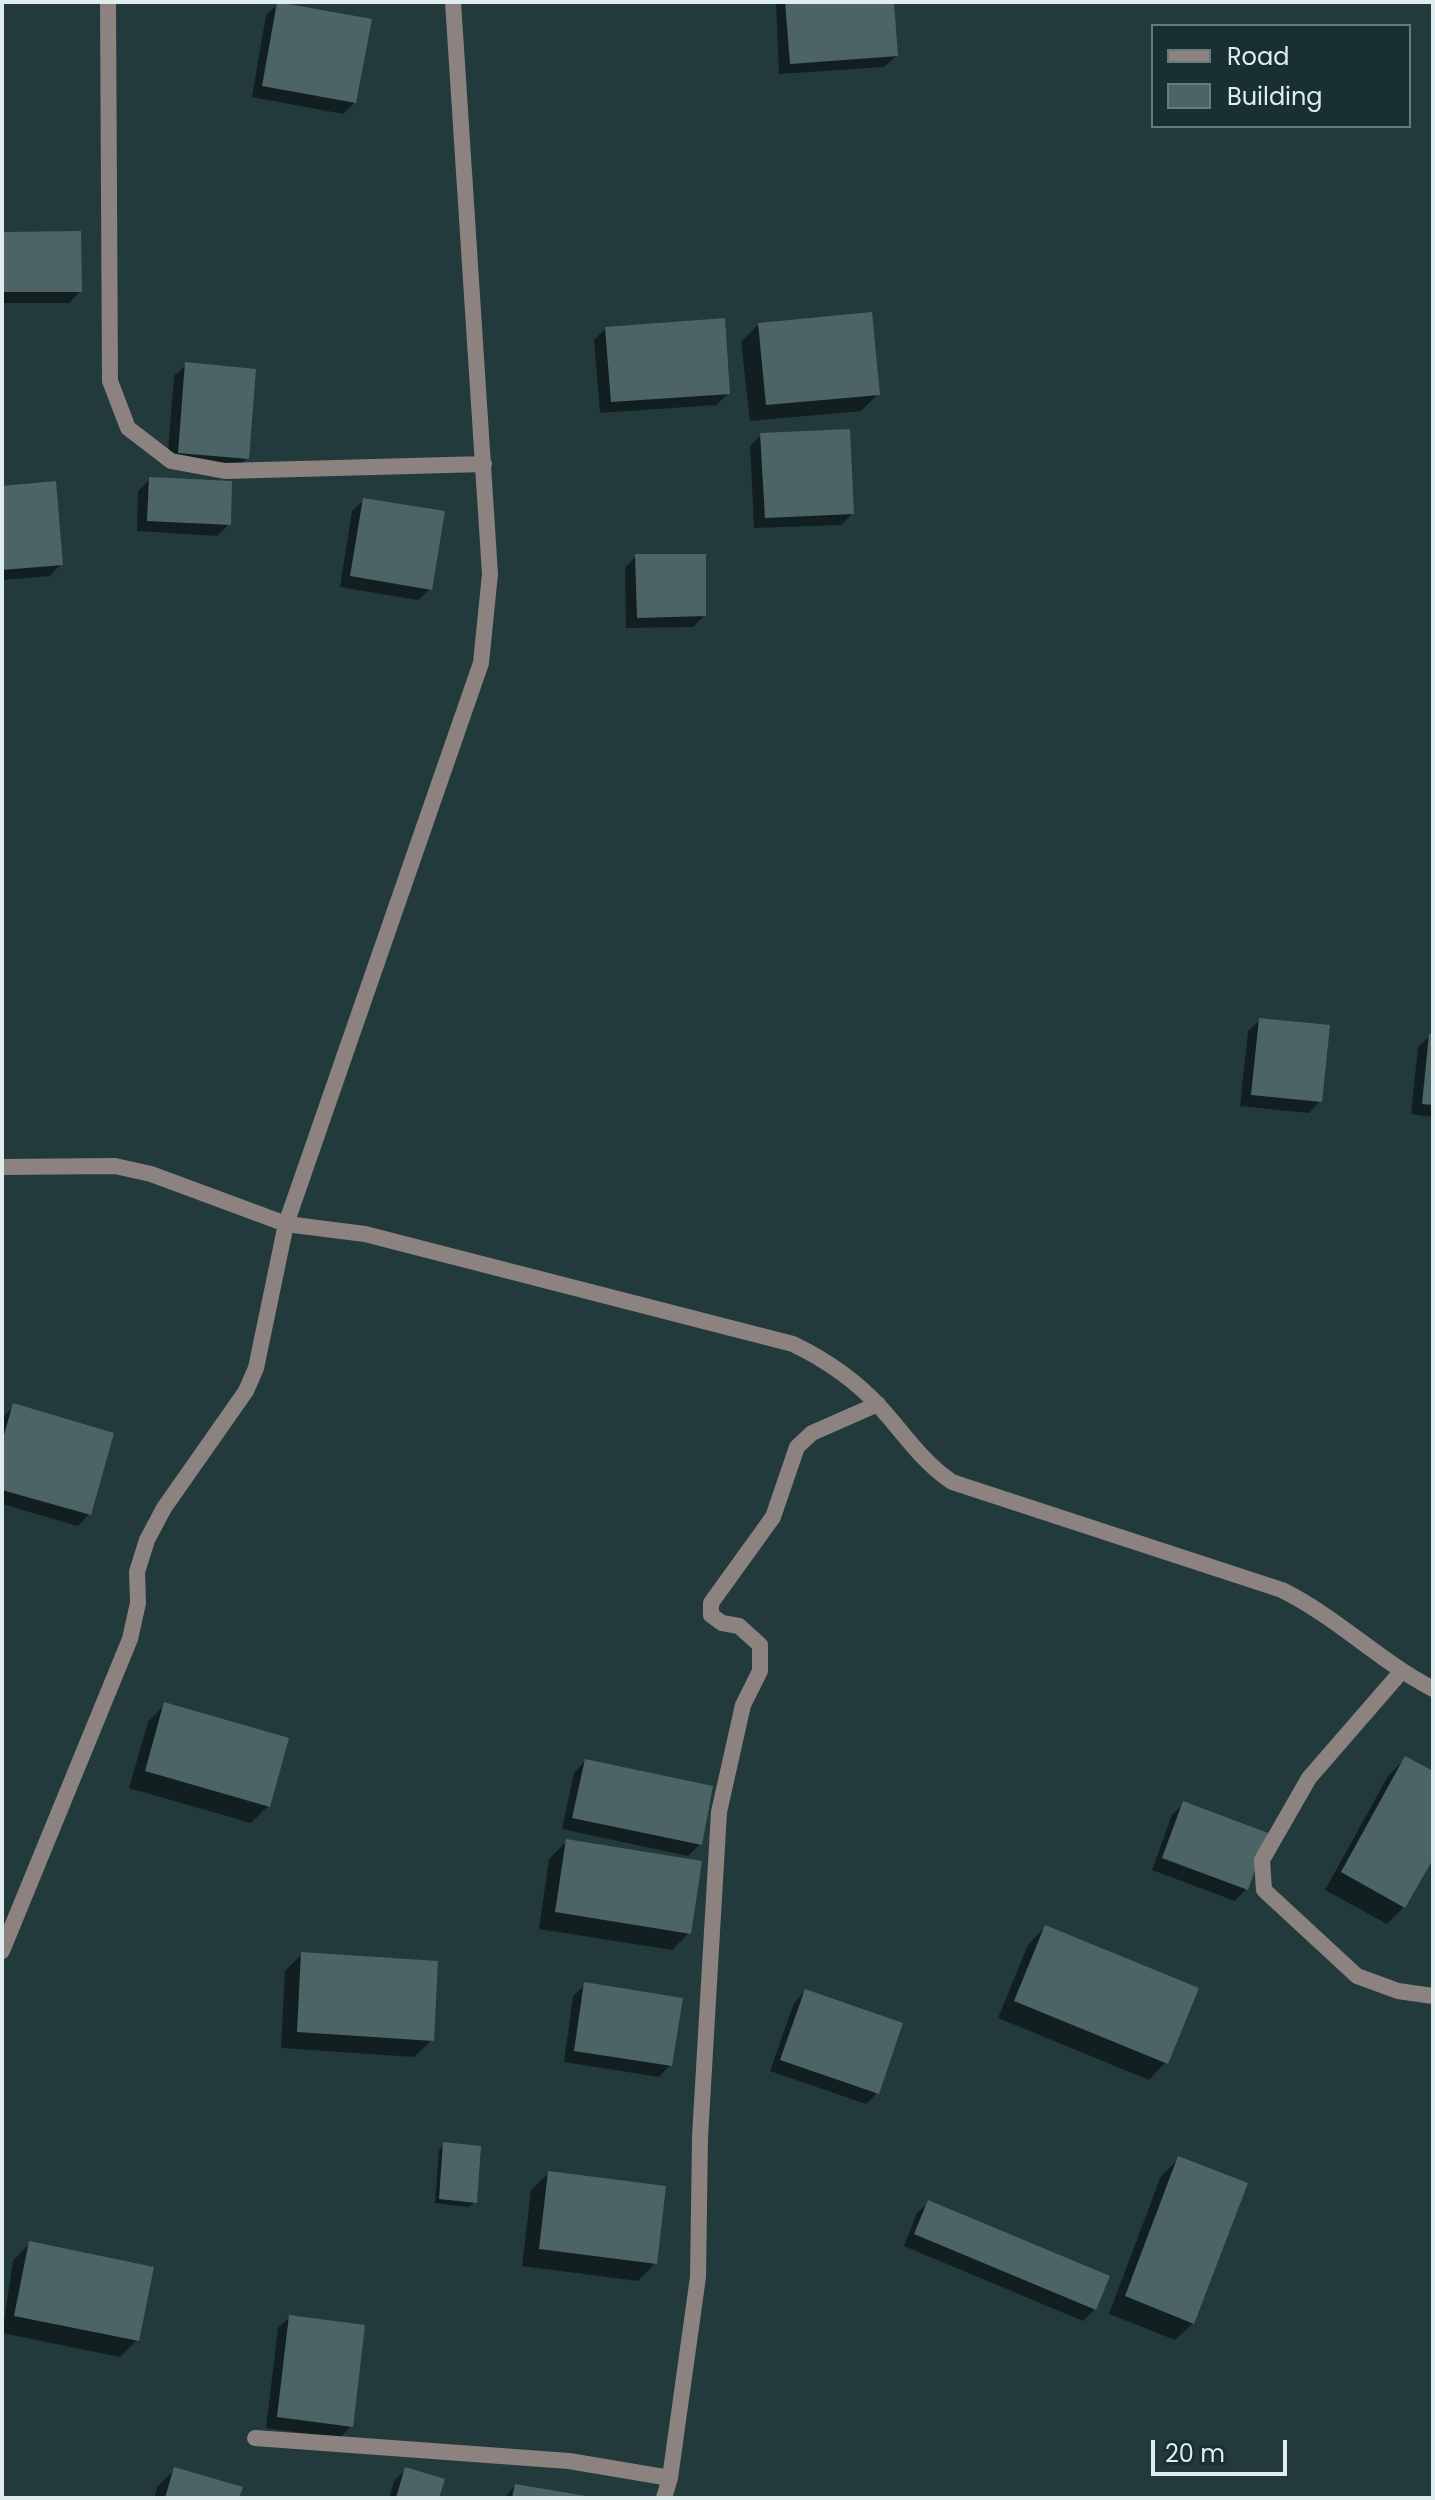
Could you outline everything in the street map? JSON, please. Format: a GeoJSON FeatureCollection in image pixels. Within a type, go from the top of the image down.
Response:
{"type":"FeatureCollection","features":[{"type":"Feature","properties":{"kind":"street"},"geometry":{"type":"LineString","coordinates":[[108,2],[110,381],[128,428],[171,461],[225,471],[484,464]]}},
{"type":"Feature","properties":{"kind":"street"},"geometry":{"type":"LineString","coordinates":[[2,1951],[130,1639],[138,1603],[137,1572],[147,1540],[164,1508],[246,1391],[256,1368],[286,1224],[481,663],[490,574],[453,2]]}},
{"type":"Feature","properties":{"kind":"street"},"geometry":{"type":"LineString","coordinates":[[2,1167],[115,1166],[151,1174],[286,1224],[365,1234],[793,1344],[821,1358],[878,1404],[927,1465],[952,1482],[1282,1590],[1321,1609],[1401,1672],[1433,1689]]}},
{"type":"Feature","properties":{"kind":"street"},"geometry":{"type":"LineString","coordinates":[[664,2498],[670,2478],[698,2277],[700,2137],[719,1812],[743,1705],[760,1671],[760,1645],[739,1626],[722,1623],[711,1615],[711,1603],[773,1517],[797,1447],[812,1433],[878,1404]]}},
{"type":"Feature","properties":{"kind":"street"},"geometry":{"type":"LineString","coordinates":[[1401,1672],[1309,1778],[1262,1860],[1261,1876],[1264,1890],[1357,1976],[1398,1991],[1433,1996]]}},
{"type":"Feature","properties":{"kind":"street"},"geometry":{"type":"LineString","coordinates":[[255,2438],[569,2461],[670,2478]]}},
{"type":"Feature","properties":{"kind":"building"},"geometry":{"type":"Polygon","coordinates":[[[277,2],[372,19],[356,103],[262,86],[277,2]]]}},
{"type":"Feature","properties":{"kind":"building"},"geometry":{"type":"Polygon","coordinates":[[[785,2],[894,2],[898,56],[790,64],[785,2]]]}},
{"type":"Feature","properties":{"kind":"building"},"geometry":{"type":"Polygon","coordinates":[[[81,231],[82,292],[2,292],[2,232],[81,231]]]}},
{"type":"Feature","properties":{"kind":"building"},"geometry":{"type":"Polygon","coordinates":[[[872,312],[880,395],[766,405],[758,323],[872,312]]]}},
{"type":"Feature","properties":{"kind":"building"},"geometry":{"type":"Polygon","coordinates":[[[725,318],[730,394],[611,402],[605,327],[725,318]]]}},
{"type":"Feature","properties":{"kind":"building"},"geometry":{"type":"Polygon","coordinates":[[[185,362],[256,369],[249,459],[178,453],[185,362]]]}},
{"type":"Feature","properties":{"kind":"building"},"geometry":{"type":"Polygon","coordinates":[[[850,429],[854,514],[765,518],[760,433],[850,429]]]}},
{"type":"Feature","properties":{"kind":"building"},"geometry":{"type":"Polygon","coordinates":[[[149,477],[232,481],[231,525],[147,521],[149,477]]]}},
{"type":"Feature","properties":{"kind":"building"},"geometry":{"type":"Polygon","coordinates":[[[56,481],[63,565],[2,570],[2,486],[56,481]]]}},
{"type":"Feature","properties":{"kind":"building"},"geometry":{"type":"Polygon","coordinates":[[[363,498],[445,511],[432,590],[350,576],[363,498]]]}},
{"type":"Feature","properties":{"kind":"building"},"geometry":{"type":"Polygon","coordinates":[[[635,554],[706,554],[706,616],[637,618],[635,554]]]}},
{"type":"Feature","properties":{"kind":"building"},"geometry":{"type":"Polygon","coordinates":[[[1259,1018],[1330,1025],[1322,1102],[1251,1095],[1259,1018]]]}},
{"type":"Feature","properties":{"kind":"building"},"geometry":{"type":"Polygon","coordinates":[[[1429,1034],[1433,1034],[1433,1105],[1422,1104],[1429,1034]]]}},
{"type":"Feature","properties":{"kind":"building"},"geometry":{"type":"Polygon","coordinates":[[[13,1403],[114,1433],[91,1515],[2,1490],[2,1442],[13,1403]]]}},
{"type":"Feature","properties":{"kind":"building"},"geometry":{"type":"Polygon","coordinates":[[[164,1702],[289,1738],[270,1807],[145,1771],[164,1702]]]}},
{"type":"Feature","properties":{"kind":"building"},"geometry":{"type":"Polygon","coordinates":[[[1405,1756],[1433,1771],[1433,1859],[1405,1908],[1341,1872],[1405,1756]]]}},
{"type":"Feature","properties":{"kind":"building"},"geometry":{"type":"Polygon","coordinates":[[[585,1759],[713,1786],[702,1845],[572,1818],[585,1759]]]}},
{"type":"Feature","properties":{"kind":"building"},"geometry":{"type":"Polygon","coordinates":[[[1183,1801],[1268,1833],[1248,1890],[1162,1858],[1183,1801]]]}},
{"type":"Feature","properties":{"kind":"building"},"geometry":{"type":"Polygon","coordinates":[[[566,1839],[702,1861],[691,1934],[555,1912],[566,1839]]]}},
{"type":"Feature","properties":{"kind":"building"},"geometry":{"type":"Polygon","coordinates":[[[1045,1925],[1199,1988],[1168,2064],[1014,2001],[1045,1925]]]}},
{"type":"Feature","properties":{"kind":"building"},"geometry":{"type":"Polygon","coordinates":[[[301,1952],[438,1961],[434,2041],[297,2032],[301,1952]]]}},
{"type":"Feature","properties":{"kind":"building"},"geometry":{"type":"Polygon","coordinates":[[[584,1982],[683,1998],[672,2066],[574,2051],[584,1982]]]}},
{"type":"Feature","properties":{"kind":"building"},"geometry":{"type":"Polygon","coordinates":[[[805,1989],[903,2023],[879,2094],[780,2060],[805,1989]]]}},
{"type":"Feature","properties":{"kind":"building"},"geometry":{"type":"Polygon","coordinates":[[[443,2142],[481,2146],[477,2203],[439,2199],[443,2142]]]}},
{"type":"Feature","properties":{"kind":"building"},"geometry":{"type":"Polygon","coordinates":[[[1178,2156],[1248,2183],[1194,2324],[1125,2296],[1178,2156]]]}},
{"type":"Feature","properties":{"kind":"building"},"geometry":{"type":"Polygon","coordinates":[[[548,2171],[666,2186],[657,2264],[539,2249],[548,2171]]]}},
{"type":"Feature","properties":{"kind":"building"},"geometry":{"type":"Polygon","coordinates":[[[928,2200],[1110,2276],[1096,2310],[914,2234],[928,2200]]]}},
{"type":"Feature","properties":{"kind":"building"},"geometry":{"type":"Polygon","coordinates":[[[29,2241],[154,2267],[139,2341],[14,2316],[29,2241]]]}},
{"type":"Feature","properties":{"kind":"building"},"geometry":{"type":"Polygon","coordinates":[[[289,2315],[365,2325],[353,2427],[277,2417],[289,2315]]]}},
{"type":"Feature","properties":{"kind":"building"},"geometry":{"type":"Polygon","coordinates":[[[174,2467],[243,2487],[239,2498],[165,2498],[174,2467]]]}},
{"type":"Feature","properties":{"kind":"building"},"geometry":{"type":"Polygon","coordinates":[[[405,2467],[445,2479],[439,2498],[396,2498],[405,2467]]]}},
{"type":"Feature","properties":{"kind":"building"},"geometry":{"type":"Polygon","coordinates":[[[515,2484],[586,2496],[586,2498],[512,2498],[515,2484]]]}}]}
